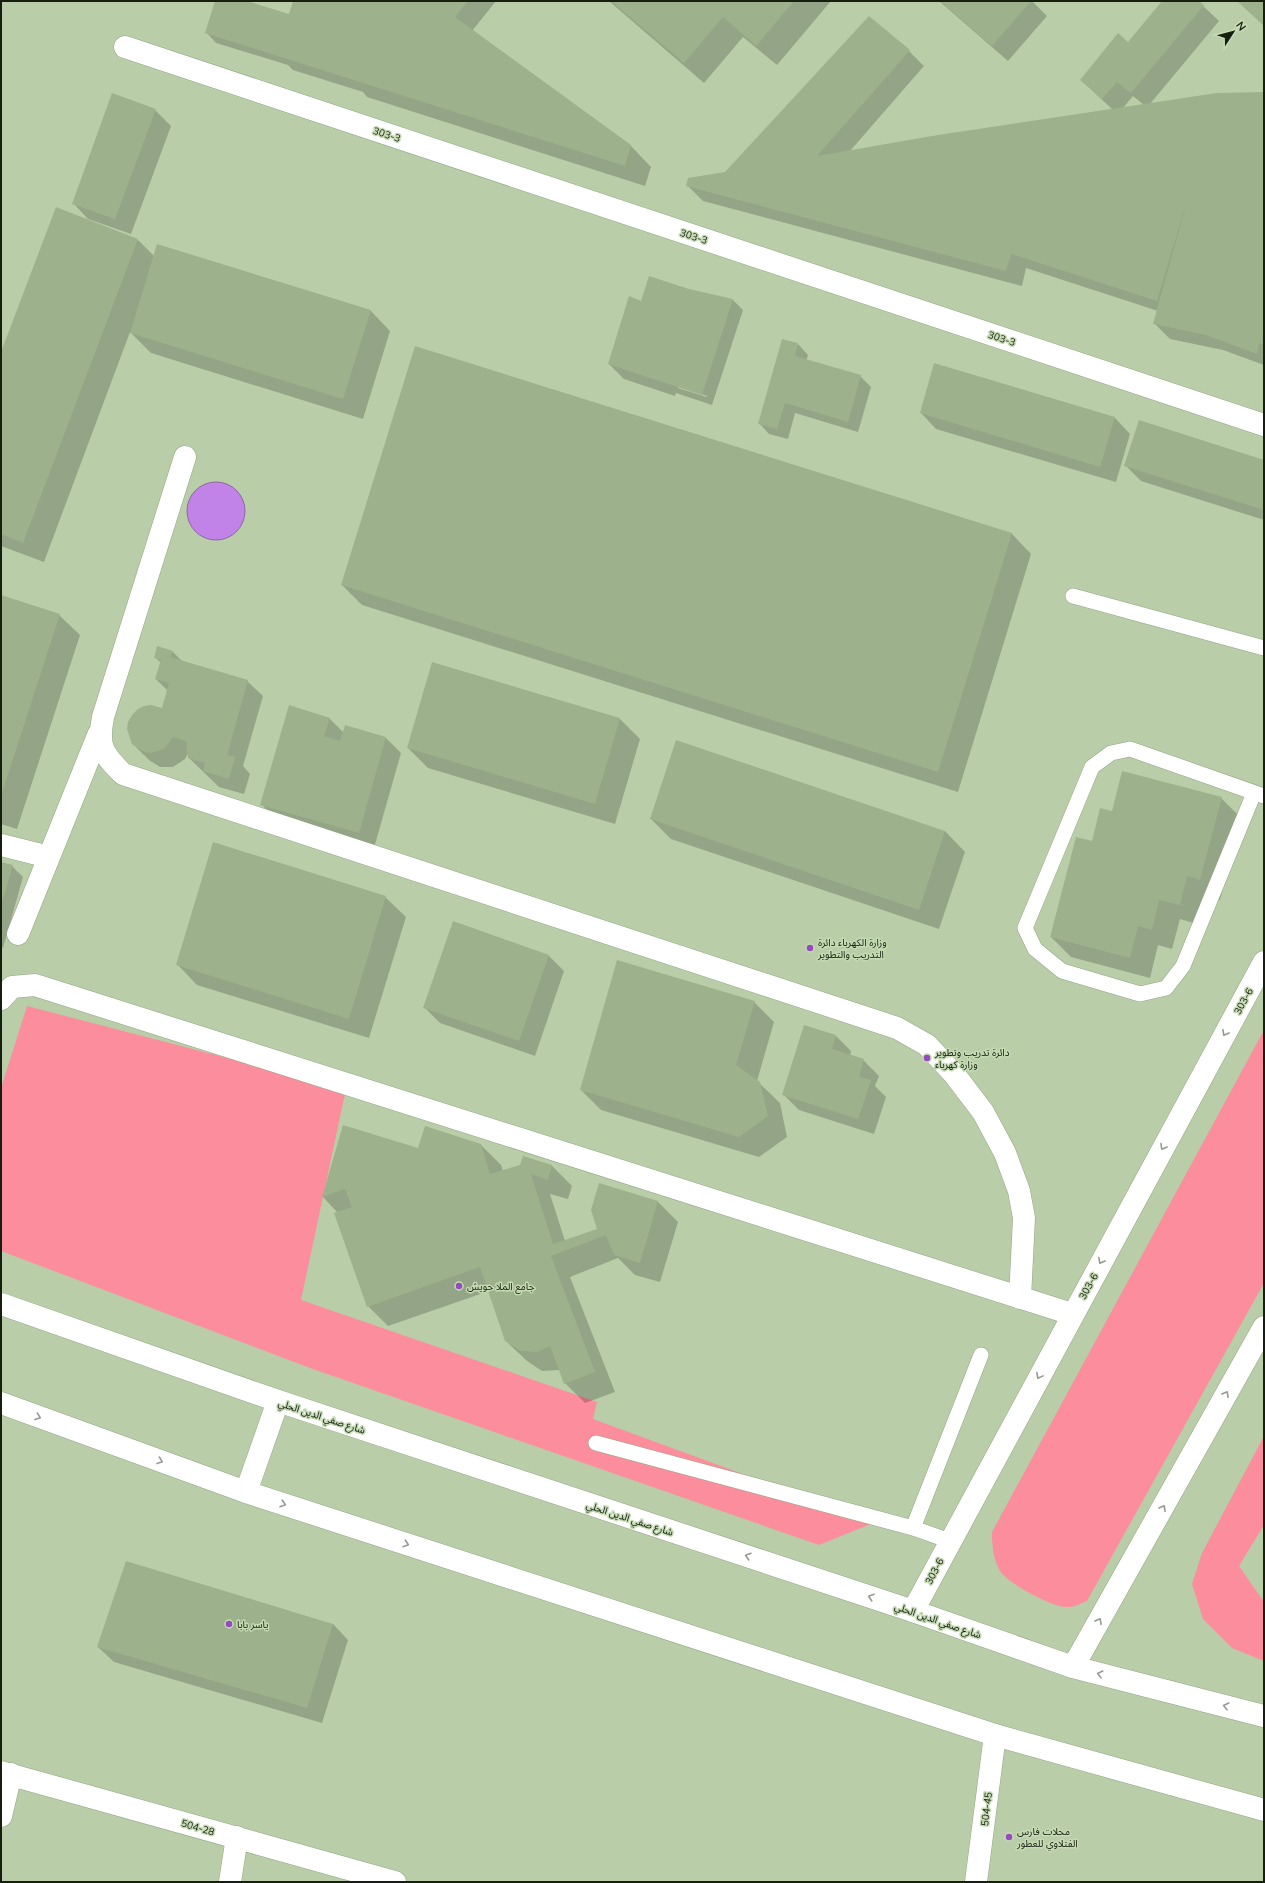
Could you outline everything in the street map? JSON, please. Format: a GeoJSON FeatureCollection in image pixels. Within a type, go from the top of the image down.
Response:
{"type":"FeatureCollection","features":[{"type":"Feature","properties":{"kind":"street","name":"303-3"},"geometry":{"type":"LineString","coordinates":[[125,47],[1264,425]]}},
{"type":"Feature","properties":{"kind":"street"},"geometry":{"type":"LineString","coordinates":[[18,934],[99,733],[185,457]]}},
{"type":"Feature","properties":{"kind":"street"},"geometry":{"type":"LineString","coordinates":[[99,733],[105,756],[123,774],[897,1028],[927,1045],[954,1074],[983,1112],[1005,1152],[1019,1191],[1024,1218],[1020,1298]]}},
{"type":"Feature","properties":{"kind":"street"},"geometry":{"type":"LineString","coordinates":[[1,845],[49,856]]}},
{"type":"Feature","properties":{"kind":"street","name":"303-6"},"geometry":{"type":"LineString","coordinates":[[913,1611],[1072,1314],[1264,962]]}},
{"type":"Feature","properties":{"kind":"street"},"geometry":{"type":"LineString","coordinates":[[1,999],[12,987],[35,985],[1072,1314]]}},
{"type":"Feature","properties":{"kind":"street","name":"شارع صفي الدين الحلي"},"geometry":{"type":"LineString","coordinates":[[1,1304],[278,1402],[913,1611],[1074,1668],[1264,1716]]}},
{"type":"Feature","properties":{"kind":"street"},"geometry":{"type":"LineString","coordinates":[[1074,1668],[1264,1326]]}},
{"type":"Feature","properties":{"kind":"street"},"geometry":{"type":"LineString","coordinates":[[246,1492],[278,1402]]}},
{"type":"Feature","properties":{"kind":"street"},"geometry":{"type":"LineString","coordinates":[[1,1403],[246,1492],[995,1735],[1264,1810]]}},
{"type":"Feature","properties":{"kind":"street","name":"504-45"},"geometry":{"type":"LineString","coordinates":[[976,1882],[995,1735]]}},
{"type":"Feature","properties":{"kind":"street"},"geometry":{"type":"LineString","coordinates":[[1,1816],[6,1773]]}},
{"type":"Feature","properties":{"kind":"street","name":"504-28"},"geometry":{"type":"LineString","coordinates":[[6,1773],[395,1882]]}},
{"type":"Feature","properties":{"kind":"street"},"geometry":{"type":"LineString","coordinates":[[230,1882],[237,1837]]}},
{"type":"Feature","properties":{"kind":"lane"},"geometry":{"type":"LineString","coordinates":[[1073,596],[1264,648]]}},
{"type":"Feature","properties":{"kind":"lane"},"geometry":{"type":"LineString","coordinates":[[1130,749],[1259,794],[1183,966],[1166,988],[1140,994],[1062,971],[1035,949],[1025,928],[1092,767],[1111,753],[1130,749]]}},
{"type":"Feature","properties":{"kind":"lane"},"geometry":{"type":"LineString","coordinates":[[913,1528],[981,1355]]}},
{"type":"Feature","properties":{"kind":"lane"},"geometry":{"type":"LineString","coordinates":[[596,1443],[913,1528],[950,1541]]}},
{"type":"Feature","properties":{"kind":"shaded area"},"geometry":{"type":"Polygon","coordinates":[[[210,482],[222,482],[237,490],[245,505],[245,517],[237,532],[222,540],[210,540],[195,532],[187,517],[187,505],[195,490],[210,482]]]}},
{"type":"Feature","properties":{"kind":"shaded area"},"geometry":{"type":"Polygon","coordinates":[[[27,1006],[346,1089],[301,1300],[597,1402],[593,1419],[841,1510],[893,1515],[819,1545],[310,1368],[1,1251],[1,1088],[27,1006]]]}},
{"type":"Feature","properties":{"kind":"shaded area"},"geometry":{"type":"Polygon","coordinates":[[[1264,1030],[1264,1283],[1087,1601],[1071,1607],[1062,1607],[1053,1604],[1021,1588],[1004,1576],[1000,1571],[993,1552],[992,1532],[1264,1030]]]}},
{"type":"Feature","properties":{"kind":"shaded area"},"geometry":{"type":"Polygon","coordinates":[[[1264,1436],[1264,1525],[1239,1566],[1264,1602],[1264,1661],[1232,1648],[1203,1619],[1192,1584],[1202,1553],[1264,1436]]]}},
{"type":"Feature","properties":{"kind":"building"},"geometry":{"type":"Polygon","coordinates":[[[215,1],[247,1],[289,14],[293,1],[468,1],[455,17],[631,145],[625,166],[205,33],[215,1]]]}},
{"type":"Feature","properties":{"kind":"building"},"geometry":{"type":"Polygon","coordinates":[[[611,1],[794,1],[756,46],[723,17],[684,63],[611,1]]]}},
{"type":"Feature","properties":{"kind":"building"},"geometry":{"type":"Polygon","coordinates":[[[940,1],[1031,1],[992,46],[940,1]]]}},
{"type":"Feature","properties":{"kind":"building"},"geometry":{"type":"Polygon","coordinates":[[[1162,1],[1199,1],[1204,5],[1131,93],[1117,82],[1102,99],[1080,80],[1118,33],[1128,42],[1162,1]]]}},
{"type":"Feature","properties":{"kind":"building"},"geometry":{"type":"Polygon","coordinates":[[[1237,1],[1264,1],[1264,26],[1237,1]]]}},
{"type":"Feature","properties":{"kind":"building"},"geometry":{"type":"Polygon","coordinates":[[[869,16],[910,50],[817,156],[938,135],[1217,93],[1264,92],[1264,345],[1259,343],[1257,354],[1206,335],[1153,324],[1189,194],[1157,301],[1011,254],[1006,271],[686,186],[688,178],[725,172],[869,16]]]}},
{"type":"Feature","properties":{"kind":"building"},"geometry":{"type":"Polygon","coordinates":[[[112,93],[156,109],[115,219],[72,204],[112,93]]]}},
{"type":"Feature","properties":{"kind":"building"},"geometry":{"type":"Polygon","coordinates":[[[56,207],[138,239],[23,543],[1,534],[1,352],[56,207]]]}},
{"type":"Feature","properties":{"kind":"building"},"geometry":{"type":"Polygon","coordinates":[[[157,244],[371,310],[343,399],[130,333],[157,244]]]}},
{"type":"Feature","properties":{"kind":"building"},"geometry":{"type":"Polygon","coordinates":[[[649,276],[689,289],[733,299],[702,395],[608,364],[629,296],[641,301],[649,276]]]}},
{"type":"Feature","properties":{"kind":"building"},"geometry":{"type":"Polygon","coordinates":[[[782,339],[798,343],[795,356],[861,375],[848,422],[785,403],[777,429],[758,424],[782,339]]]}},
{"type":"Feature","properties":{"kind":"building"},"geometry":{"type":"Polygon","coordinates":[[[415,346],[1012,533],[938,772],[341,585],[415,346]]]}},
{"type":"Feature","properties":{"kind":"building"},"geometry":{"type":"Polygon","coordinates":[[[934,363],[1115,417],[1100,467],[920,413],[934,363]]]}},
{"type":"Feature","properties":{"kind":"building"},"geometry":{"type":"Polygon","coordinates":[[[1139,420],[1264,460],[1264,510],[1124,466],[1139,420]]]}},
{"type":"Feature","properties":{"kind":"building"},"geometry":{"type":"Polygon","coordinates":[[[1,595],[60,614],[1,796],[1,595]]]}},
{"type":"Feature","properties":{"kind":"building"},"geometry":{"type":"Polygon","coordinates":[[[157,646],[173,651],[170,657],[248,680],[227,755],[235,757],[229,779],[203,771],[205,763],[188,758],[186,741],[173,737],[164,749],[151,753],[144,752],[132,744],[127,729],[128,722],[132,715],[144,706],[151,705],[162,708],[169,683],[155,679],[161,660],[154,658],[157,646]]]}},
{"type":"Feature","properties":{"kind":"building"},"geometry":{"type":"Polygon","coordinates":[[[432,662],[620,718],[595,804],[407,748],[432,662]]]}},
{"type":"Feature","properties":{"kind":"building"},"geometry":{"type":"Polygon","coordinates":[[[289,705],[330,718],[324,736],[340,741],[345,725],[386,737],[359,833],[260,805],[289,705]]]}},
{"type":"Feature","properties":{"kind":"building"},"geometry":{"type":"Polygon","coordinates":[[[676,740],[945,831],[919,910],[650,819],[676,740]]]}},
{"type":"Feature","properties":{"kind":"building"},"geometry":{"type":"Polygon","coordinates":[[[1122,771],[1222,797],[1200,880],[1187,876],[1180,905],[1159,900],[1152,930],[1138,926],[1130,958],[1050,937],[1076,837],[1092,841],[1100,808],[1112,811],[1122,771]]]}},
{"type":"Feature","properties":{"kind":"building"},"geometry":{"type":"Polygon","coordinates":[[[213,842],[386,896],[349,1019],[176,965],[213,842]]]}},
{"type":"Feature","properties":{"kind":"building"},"geometry":{"type":"Polygon","coordinates":[[[1,862],[13,865],[1,906],[1,862]]]}},
{"type":"Feature","properties":{"kind":"building"},"geometry":{"type":"Polygon","coordinates":[[[453,921],[549,955],[519,1041],[423,1008],[453,921]]]}},
{"type":"Feature","properties":{"kind":"building"},"geometry":{"type":"Polygon","coordinates":[[[617,960],[755,1001],[736,1065],[760,1082],[768,1116],[739,1137],[580,1090],[617,960]]]}},
{"type":"Feature","properties":{"kind":"building"},"geometry":{"type":"Polygon","coordinates":[[[804,1025],[836,1035],[832,1049],[864,1059],[859,1077],[871,1080],[858,1119],[782,1095],[804,1025]]]}},
{"type":"Feature","properties":{"kind":"building"},"geometry":{"type":"Polygon","coordinates":[[[343,1125],[418,1148],[425,1126],[481,1144],[490,1174],[520,1165],[523,1156],[552,1165],[548,1180],[531,1174],[553,1244],[597,1229],[591,1210],[599,1183],[658,1201],[640,1263],[614,1255],[606,1235],[551,1256],[595,1372],[564,1384],[550,1346],[537,1352],[521,1351],[505,1341],[480,1267],[367,1307],[334,1213],[352,1207],[345,1189],[322,1197],[343,1125]]]}},
{"type":"Feature","properties":{"kind":"building"},"geometry":{"type":"Polygon","coordinates":[[[126,1561],[333,1624],[307,1708],[97,1647],[126,1561]]]}},
{"type":"Feature","properties":{"kind":"place","name":"وزارة الكهرباء دائرة التدريب والتطوير"},"geometry":{"type":"Point","coordinates":[810,948]}},
{"type":"Feature","properties":{"kind":"place","name":"دائرة تدريب وتطوير وزارة كهرباء"},"geometry":{"type":"Point","coordinates":[927,1058]}},
{"type":"Feature","properties":{"kind":"place","name":"جامع الملا حويش"},"geometry":{"type":"Point","coordinates":[459,1286]}},
{"type":"Feature","properties":{"kind":"place","name":"ياسر بابا"},"geometry":{"type":"Point","coordinates":[229,1624]}},
{"type":"Feature","properties":{"kind":"place","name":"محلات فارس الفتلاوي للعطور"},"geometry":{"type":"Point","coordinates":[1009,1837]}}]}
